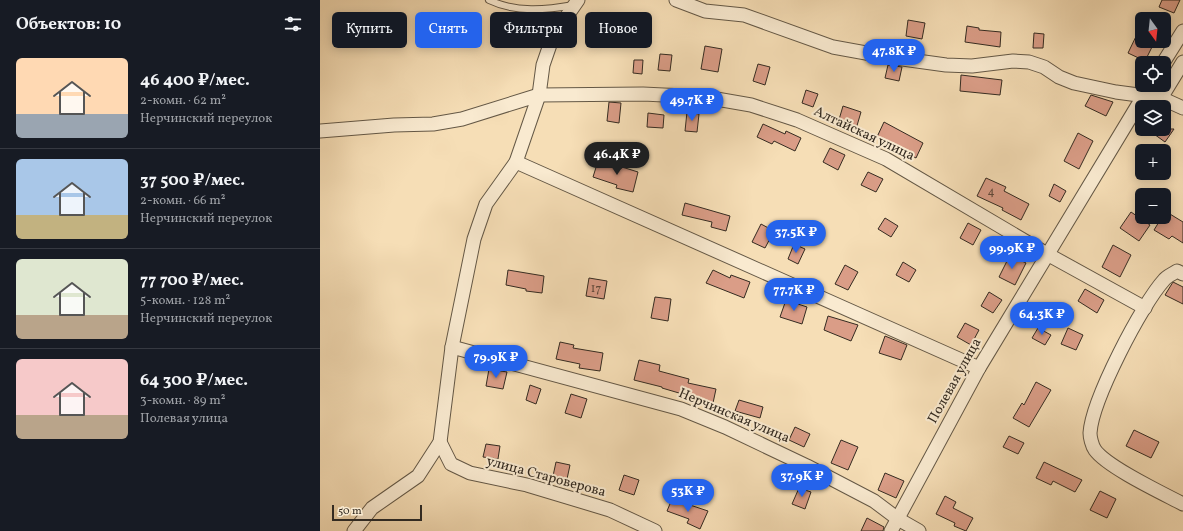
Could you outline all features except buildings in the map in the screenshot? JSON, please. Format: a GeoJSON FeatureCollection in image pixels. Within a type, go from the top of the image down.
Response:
{"type":"FeatureCollection","features":[{"type":"Feature","properties":{"kind":"street"},"geometry":{"type":"LineString","coordinates":[[676,0],[705,11],[744,15],[805,38],[841,48],[888,58],[946,65],[972,66],[1013,61],[1029,62],[1044,67],[1059,77],[1074,83],[1135,89]]}},
{"type":"Feature","properties":{"kind":"street"},"geometry":{"type":"LineString","coordinates":[[354,531],[372,508],[418,476],[440,442],[452,347],[474,239],[486,204],[516,162],[539,95],[543,65],[552,36],[577,2]]}},
{"type":"Feature","properties":{"kind":"street"},"geometry":{"type":"LineString","coordinates":[[1167,56],[1183,31]]}},
{"type":"Feature","properties":{"kind":"street"},"geometry":{"type":"LineString","coordinates":[[1161,98],[1183,62]]}},
{"type":"Feature","properties":{"kind":"street","name":"Полевая улица"},"geometry":{"type":"LineString","coordinates":[[891,531],[979,368],[1145,92]]}},
{"type":"Feature","properties":{"kind":"street"},"geometry":{"type":"LineString","coordinates":[[1150,92],[1183,108]]}},
{"type":"Feature","properties":{"kind":"street","name":"Алтайская улица"},"geometry":{"type":"LineString","coordinates":[[320,131],[394,125],[433,124],[462,119],[539,95],[643,94],[705,96],[751,105],[797,120],[886,159],[1047,254],[1145,308]]}},
{"type":"Feature","properties":{"kind":"street"},"geometry":{"type":"LineString","coordinates":[[516,162],[979,368]]}},
{"type":"Feature","properties":{"kind":"street"},"geometry":{"type":"LineString","coordinates":[[1183,274],[1176,271],[1164,279],[1145,308],[1104,386],[1093,416],[1090,434],[1094,449],[1106,461],[1183,504]]}},
{"type":"Feature","properties":{"kind":"street","name":"Нерчинская улица"},"geometry":{"type":"LineString","coordinates":[[452,347],[681,409],[725,427],[806,466],[874,501],[898,519],[919,531]]}},
{"type":"Feature","properties":{"kind":"street","name":"улица Староверова"},"geometry":{"type":"LineString","coordinates":[[440,442],[451,464],[470,474],[527,485],[610,510],[655,531]]}},
{"type":"Feature","properties":{"kind":"lane"},"geometry":{"type":"LineString","coordinates":[[489,0],[523,10],[549,9],[577,2]]}}]}
